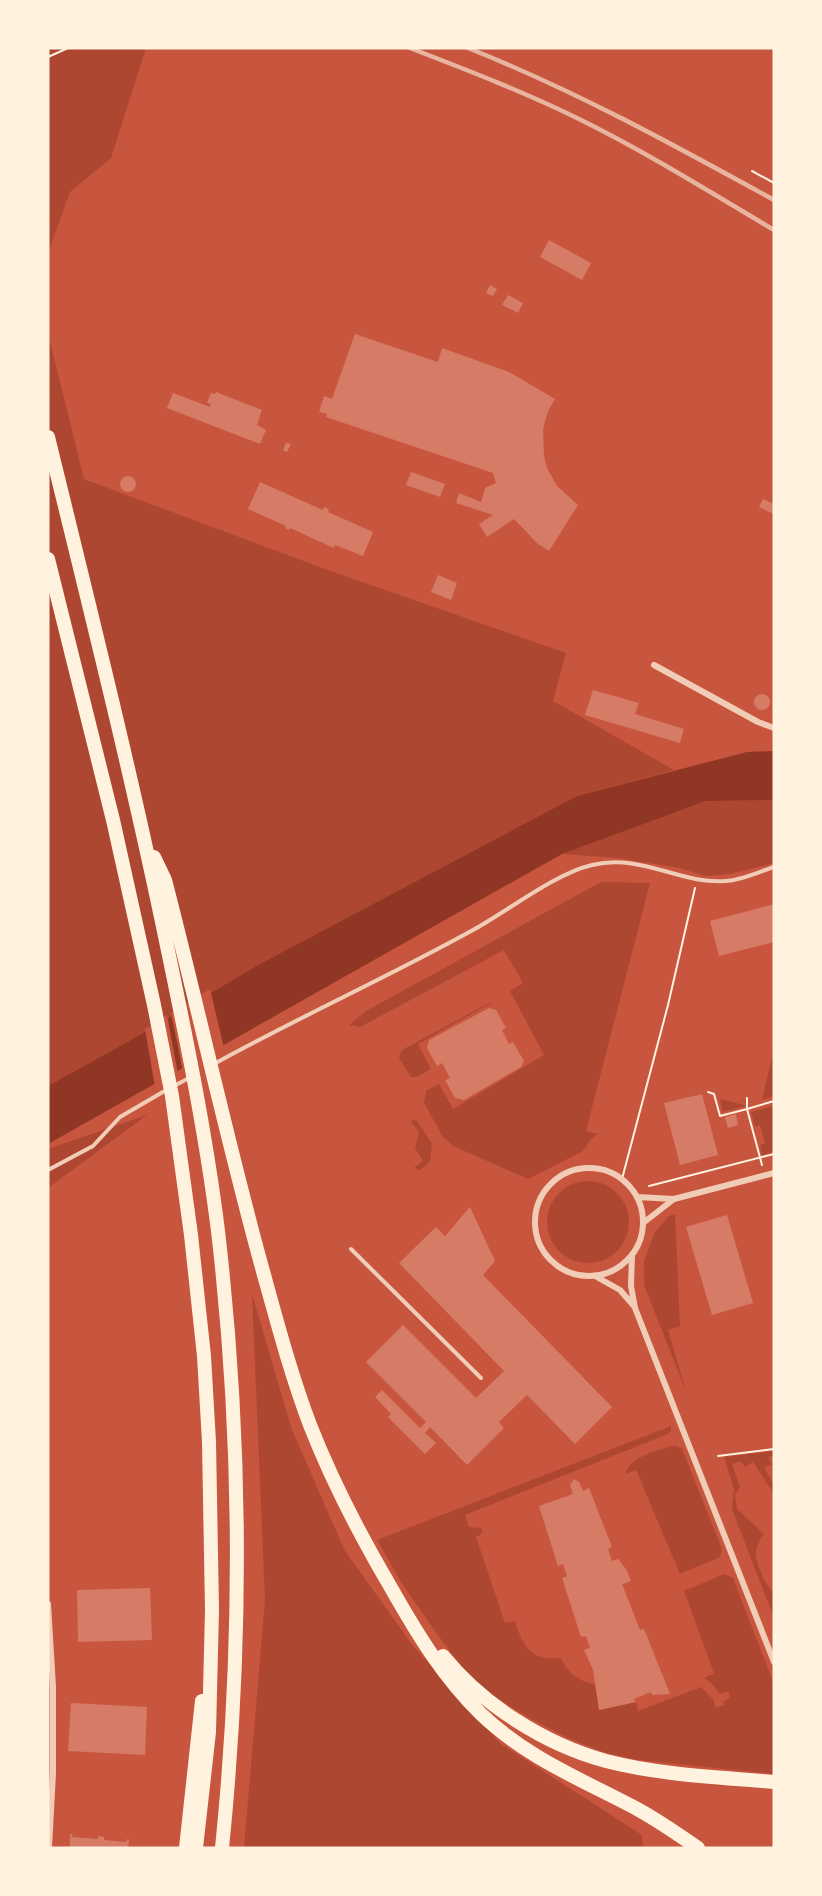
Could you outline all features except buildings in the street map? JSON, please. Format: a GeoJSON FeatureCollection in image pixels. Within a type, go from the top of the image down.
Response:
{"type":"FeatureCollection","features":[{"type":"Feature","properties":{"kind":"highway"},"geometry":{"type":"LineString","coordinates":[[48,437],[144,839],[196,1077],[218,1229],[236,1429],[238,1578],[235,1698],[222,1848]]}},
{"type":"Feature","properties":{"kind":"highway"},"geometry":{"type":"LineString","coordinates":[[48,559],[113,820],[154,1005],[171,1096],[191,1235],[204,1356],[209,1442],[212,1610],[209,1732],[196,1848]]}},
{"type":"Feature","properties":{"kind":"highway"},"geometry":{"type":"LineString","coordinates":[[144,839],[165,880],[192,986],[210,1071],[281,1338],[310,1424],[338,1489],[387,1582],[421,1640],[442,1669],[480,1713],[515,1744],[558,1769],[642,1811],[698,1848]]}},
{"type":"Feature","properties":{"kind":"highway"},"geometry":{"type":"LineString","coordinates":[[387,1582],[429,1639],[470,1686],[490,1703],[545,1737],[605,1761],[628,1766],[774,1782]]}},
{"type":"Feature","properties":{"kind":"highway"},"geometry":{"type":"LineString","coordinates":[[186,1848],[212,1610]]}},
{"type":"Feature","properties":{"kind":"street"},"geometry":{"type":"LineString","coordinates":[[654,666],[758,722],[774,728]]}},
{"type":"Feature","properties":{"kind":"street"},"geometry":{"type":"LineString","coordinates":[[579,1168],[595,1168],[609,1172],[622,1179],[637,1197],[642,1209],[643,1223],[640,1240],[632,1255],[620,1267],[596,1276],[573,1274],[559,1268],[547,1257],[539,1243],[535,1228],[535,1212],[550,1183],[564,1174],[579,1168]]}},
{"type":"Feature","properties":{"kind":"street"},"geometry":{"type":"LineString","coordinates":[[637,1197],[674,1199],[774,1173]]}},
{"type":"Feature","properties":{"kind":"street"},"geometry":{"type":"LineString","coordinates":[[643,1223],[674,1199]]}},
{"type":"Feature","properties":{"kind":"street"},"geometry":{"type":"LineString","coordinates":[[632,1255],[631,1286],[635,1308],[774,1662]]}},
{"type":"Feature","properties":{"kind":"street"},"geometry":{"type":"LineString","coordinates":[[596,1276],[620,1290],[635,1308]]}},
{"type":"Feature","properties":{"kind":"street"},"geometry":{"type":"LineString","coordinates":[[48,1604],[53,1687],[53,1773],[49,1848]]}},
{"type":"Feature","properties":{"kind":"lane"},"geometry":{"type":"LineString","coordinates":[[210,1071],[474,930],[571,872],[608,862],[643,864],[697,879],[724,881],[774,867]]}},
{"type":"Feature","properties":{"kind":"lane"},"geometry":{"type":"LineString","coordinates":[[48,1170],[93,1146],[120,1117],[196,1077]]}},
{"type":"Feature","properties":{"kind":"lane"},"geometry":{"type":"LineString","coordinates":[[351,1249],[481,1378]]}},
{"type":"Feature","properties":{"kind":"path"},"geometry":{"type":"LineString","coordinates":[[48,57],[68,48]]}},
{"type":"Feature","properties":{"kind":"path"},"geometry":{"type":"LineString","coordinates":[[752,171],[774,183]]}},
{"type":"Feature","properties":{"kind":"path"},"geometry":{"type":"LineString","coordinates":[[622,1179],[668,1005],[697,879]]}},
{"type":"Feature","properties":{"kind":"path"},"geometry":{"type":"LineString","coordinates":[[708,1092],[714,1094],[720,1116],[774,1101]]}},
{"type":"Feature","properties":{"kind":"path"},"geometry":{"type":"LineString","coordinates":[[747,1098],[747,1108],[762,1165]]}},
{"type":"Feature","properties":{"kind":"path"},"geometry":{"type":"LineString","coordinates":[[649,1186],[774,1154]]}},
{"type":"Feature","properties":{"kind":"path"},"geometry":{"type":"LineString","coordinates":[[718,1456],[774,1449]]}},
{"type":"Feature","properties":{"kind":"shaded area"},"geometry":{"type":"Polygon","coordinates":[[[48,48],[146,48],[111,158],[70,192],[48,253],[48,48]]]}},
{"type":"Feature","properties":{"kind":"shaded area"},"geometry":{"type":"Polygon","coordinates":[[[48,334],[84,479],[325,569],[566,653],[553,701],[674,770],[577,796],[258,965],[48,1086],[48,334]]]}},
{"type":"Feature","properties":{"kind":"shaded area"},"geometry":{"type":"Polygon","coordinates":[[[774,751],[774,800],[706,801],[562,854],[48,1144],[48,1086],[258,965],[577,796],[747,752],[774,751]]]}},
{"type":"Feature","properties":{"kind":"shaded area"},"geometry":{"type":"Polygon","coordinates":[[[774,800],[774,863],[730,874],[704,876],[680,868],[618,858],[562,854],[706,801],[774,800]]]}},
{"type":"Feature","properties":{"kind":"shaded area"},"geometry":{"type":"Polygon","coordinates":[[[601,882],[650,883],[586,1131],[598,1134],[592,1138],[583,1151],[528,1179],[453,1146],[443,1137],[424,1103],[426,1091],[439,1084],[453,1109],[544,1055],[510,991],[523,983],[504,950],[360,1027],[349,1025],[366,1011],[601,882]]]}},
{"type":"Feature","properties":{"kind":"shaded area"},"geometry":{"type":"Polygon","coordinates":[[[491,1003],[418,1044],[431,1069],[417,1077],[411,1077],[399,1058],[402,1050],[491,1003]]]}},
{"type":"Feature","properties":{"kind":"shaded area"},"geometry":{"type":"Polygon","coordinates":[[[774,1048],[774,1096],[762,1100],[774,1048]]]}},
{"type":"Feature","properties":{"kind":"shaded area"},"geometry":{"type":"Polygon","coordinates":[[[720,1099],[744,1105],[745,1106],[723,1112],[720,1099]]]}},
{"type":"Feature","properties":{"kind":"shaded area"},"geometry":{"type":"Polygon","coordinates":[[[774,1106],[774,1152],[762,1155],[760,1145],[765,1143],[760,1125],[755,1127],[751,1112],[774,1106]]]}},
{"type":"Feature","properties":{"kind":"shaded area"},"geometry":{"type":"Polygon","coordinates":[[[147,1115],[48,1188],[48,1149],[147,1115]]]}},
{"type":"Feature","properties":{"kind":"shaded area"},"geometry":{"type":"Polygon","coordinates":[[[412,1120],[417,1121],[432,1144],[430,1162],[420,1170],[414,1168],[423,1161],[415,1148],[419,1132],[411,1122],[412,1120]]]}},
{"type":"Feature","properties":{"kind":"shaded area"},"geometry":{"type":"Polygon","coordinates":[[[580,1181],[596,1181],[611,1188],[622,1199],[629,1214],[626,1238],[617,1251],[596,1263],[580,1263],[565,1256],[554,1245],[547,1230],[547,1214],[554,1199],[565,1188],[580,1181]]]}},
{"type":"Feature","properties":{"kind":"shaded area"},"geometry":{"type":"Polygon","coordinates":[[[675,1214],[680,1326],[668,1330],[687,1394],[644,1285],[644,1261],[655,1232],[669,1216],[675,1214]]]}},
{"type":"Feature","properties":{"kind":"shaded area"},"geometry":{"type":"Polygon","coordinates":[[[252,1294],[292,1430],[345,1551],[413,1646],[501,1744],[642,1835],[643,1848],[244,1848],[265,1600],[252,1294]]]}},
{"type":"Feature","properties":{"kind":"shaded area"},"geometry":{"type":"Polygon","coordinates":[[[671,1426],[668,1434],[465,1515],[469,1527],[481,1528],[483,1533],[476,1537],[505,1623],[515,1621],[525,1645],[535,1654],[542,1657],[561,1658],[574,1676],[595,1685],[600,1710],[636,1702],[638,1711],[701,1687],[713,1699],[716,1708],[724,1705],[723,1702],[730,1698],[728,1691],[720,1694],[704,1678],[714,1673],[684,1591],[724,1574],[733,1578],[774,1684],[774,1774],[638,1760],[603,1752],[570,1739],[531,1719],[478,1687],[403,1585],[377,1540],[671,1426]]]}},
{"type":"Feature","properties":{"kind":"shaded area"},"geometry":{"type":"Polygon","coordinates":[[[671,1446],[682,1449],[722,1549],[720,1557],[680,1574],[636,1470],[625,1474],[632,1463],[638,1459],[671,1446]]]}},
{"type":"Feature","properties":{"kind":"shaded area"},"geometry":{"type":"Polygon","coordinates":[[[774,1451],[774,1456],[768,1457],[772,1465],[764,1467],[774,1485],[774,1494],[753,1462],[745,1467],[741,1461],[732,1464],[740,1487],[735,1495],[737,1509],[764,1534],[760,1539],[756,1557],[768,1586],[774,1593],[774,1618],[732,1509],[734,1489],[724,1457],[774,1451]]]}},
{"type":"Feature","properties":{"kind":"pier"},"geometry":{"type":"Polygon","coordinates":[[[210,989],[224,1048],[183,1072],[171,1013],[210,989]]]}},
{"type":"Feature","properties":{"kind":"pier"},"geometry":{"type":"Polygon","coordinates":[[[167,1015],[178,1074],[155,1087],[145,1029],[167,1015]]]}},
{"type":"Feature","properties":{"kind":"railway"},"geometry":{"type":"LineString","coordinates":[[410,48],[516,90],[579,119],[653,159],[774,230]]}},
{"type":"Feature","properties":{"kind":"railway"},"geometry":{"type":"LineString","coordinates":[[468,48],[585,100],[774,200]]}}]}
